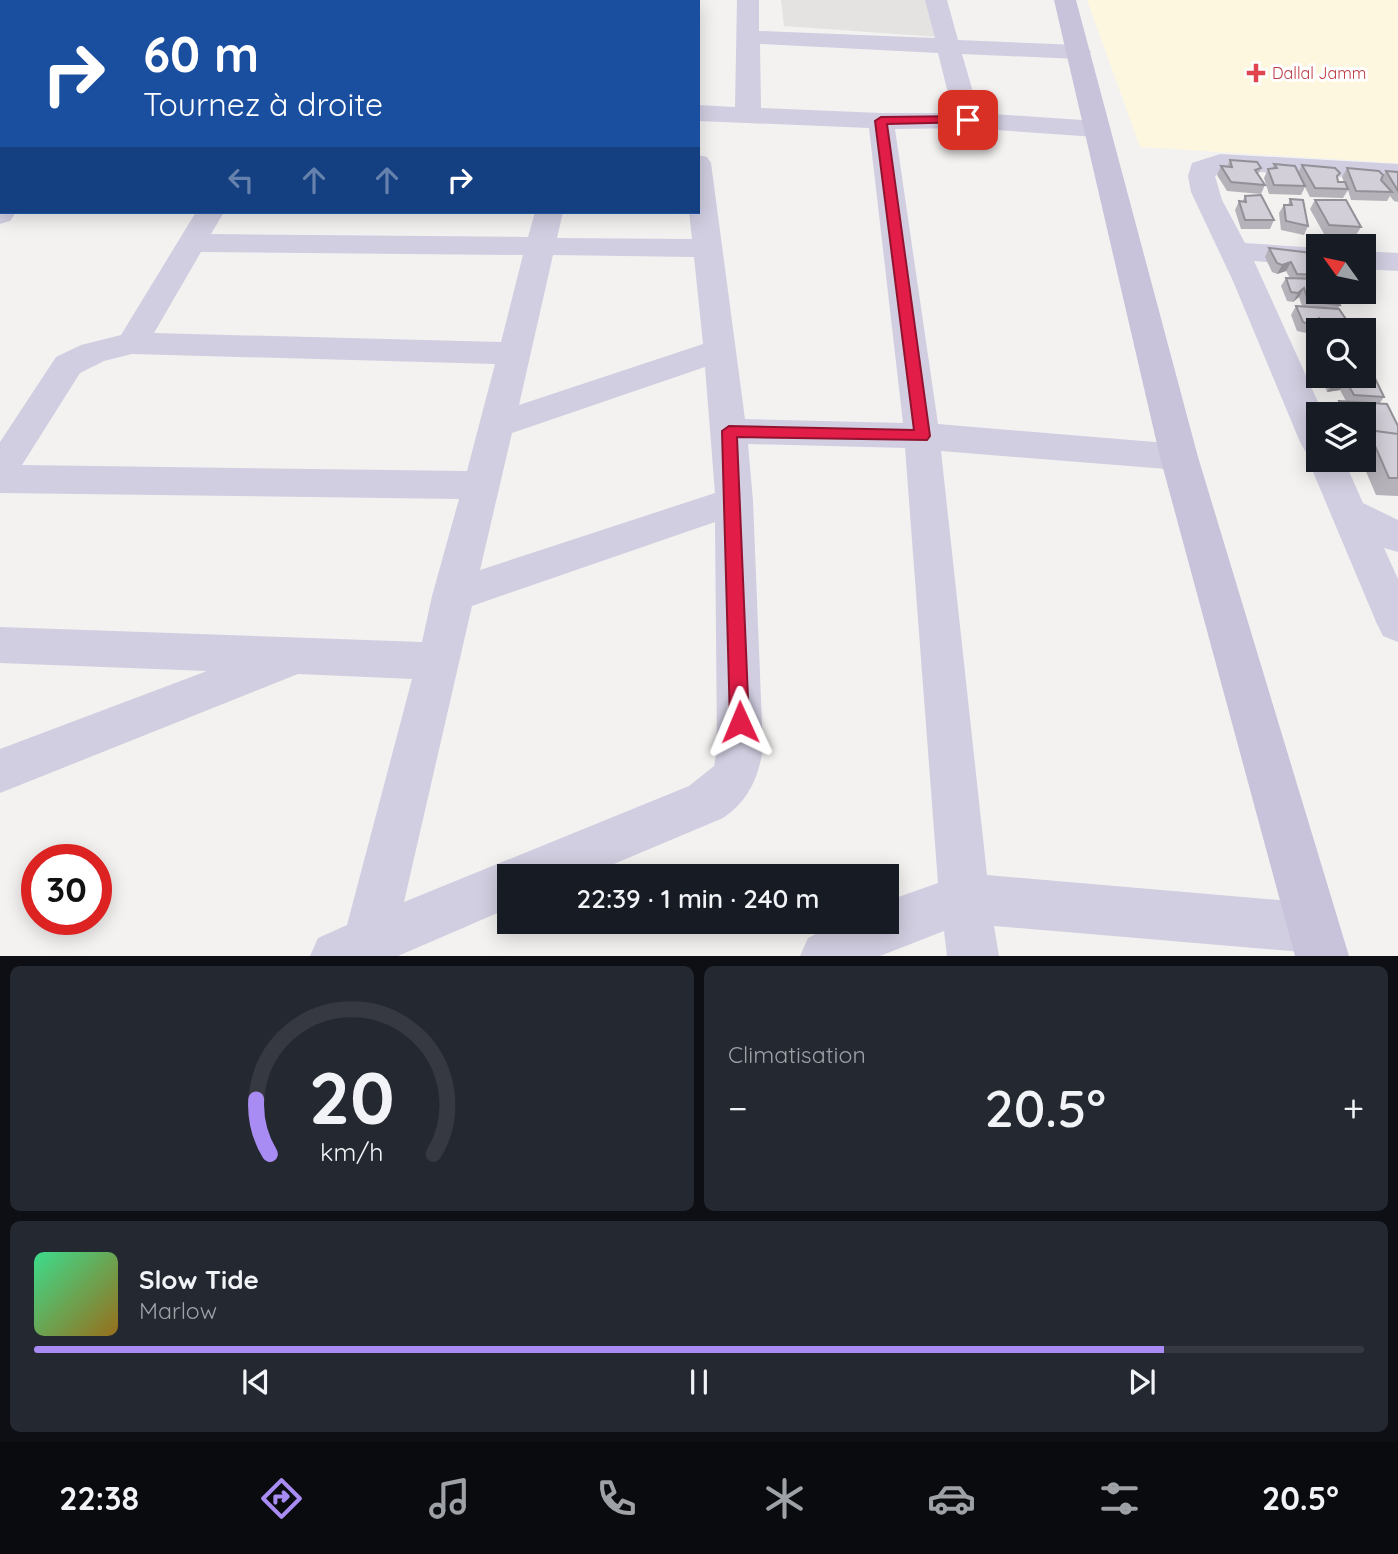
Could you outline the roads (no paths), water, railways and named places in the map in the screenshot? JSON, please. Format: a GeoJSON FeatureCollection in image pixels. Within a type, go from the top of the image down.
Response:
{"type":"FeatureCollection","features":[{"type":"Feature","properties":{"kind":"main road"},"geometry":{"type":"LineString","coordinates":[[1065,0],[1180,457],[1318,942]]}},
{"type":"Feature","properties":{"kind":"street"},"geometry":{"type":"LineString","coordinates":[[748,0],[748,114]]}},
{"type":"Feature","properties":{"kind":"street"},"geometry":{"type":"LineString","coordinates":[[936,0],[968,120]]}},
{"type":"Feature","properties":{"kind":"street"},"geometry":{"type":"LineString","coordinates":[[749,37],[1079,51]]}},
{"type":"Feature","properties":{"kind":"street"},"geometry":{"type":"LineString","coordinates":[[700,113],[881,121],[968,120],[1096,129]]}},
{"type":"Feature","properties":{"kind":"street"},"geometry":{"type":"LineString","coordinates":[[881,121],[922,436],[964,898],[973,956]]}},
{"type":"Feature","properties":{"kind":"street"},"geometry":{"type":"LineString","coordinates":[[1306,414],[1200,176],[1202,169],[1220,162],[1398,172]]}},
{"type":"Feature","properties":{"kind":"street"},"geometry":{"type":"LineString","coordinates":[[556,864],[706,802],[725,790],[735,775],[740,749],[734,501],[729,431],[700,180]]}},
{"type":"Feature","properties":{"kind":"street"},"geometry":{"type":"LineString","coordinates":[[132,344],[209,214]]}},
{"type":"Feature","properties":{"kind":"street"},"geometry":{"type":"LineString","coordinates":[[191,243],[545,229],[708,248]]}},
{"type":"Feature","properties":{"kind":"street"},"geometry":{"type":"LineString","coordinates":[[352,948],[438,662],[452,596],[545,229]]}},
{"type":"Feature","properties":{"kind":"street"},"geometry":{"type":"LineString","coordinates":[[1235,251],[1306,256]]}},
{"type":"Feature","properties":{"kind":"street"},"geometry":{"type":"LineString","coordinates":[[1376,261],[1398,262]]}},
{"type":"Feature","properties":{"kind":"street"},"geometry":{"type":"LineString","coordinates":[[0,471],[68,365],[93,353],[132,344],[515,352]]}},
{"type":"Feature","properties":{"kind":"street"},"geometry":{"type":"LineString","coordinates":[[496,425],[718,351]]}},
{"type":"Feature","properties":{"kind":"street"},"geometry":{"type":"LineString","coordinates":[[729,431],[922,436],[1180,457]]}},
{"type":"Feature","properties":{"kind":"street"},"geometry":{"type":"LineString","coordinates":[[1331,472],[1398,624]]}},
{"type":"Feature","properties":{"kind":"street"},"geometry":{"type":"LineString","coordinates":[[0,479],[480,485]]}},
{"type":"Feature","properties":{"kind":"street"},"geometry":{"type":"LineString","coordinates":[[452,596],[734,501]]}},
{"type":"Feature","properties":{"kind":"street"},"geometry":{"type":"LineString","coordinates":[[1348,512],[1398,537]]}},
{"type":"Feature","properties":{"kind":"street"},"geometry":{"type":"LineString","coordinates":[[0,645],[438,662]]}},
{"type":"Feature","properties":{"kind":"street"},"geometry":{"type":"LineString","coordinates":[[0,771],[300,655]]}},
{"type":"Feature","properties":{"kind":"street"},"geometry":{"type":"LineString","coordinates":[[352,948],[497,888]]}},
{"type":"Feature","properties":{"kind":"street"},"geometry":{"type":"LineString","coordinates":[[826,956],[868,934],[964,898],[1318,942]]}},
{"type":"Feature","properties":{"kind":"place","name":"Dallal Jamm"},"geometry":{"type":"Point","coordinates":[1256,73]}}]}
